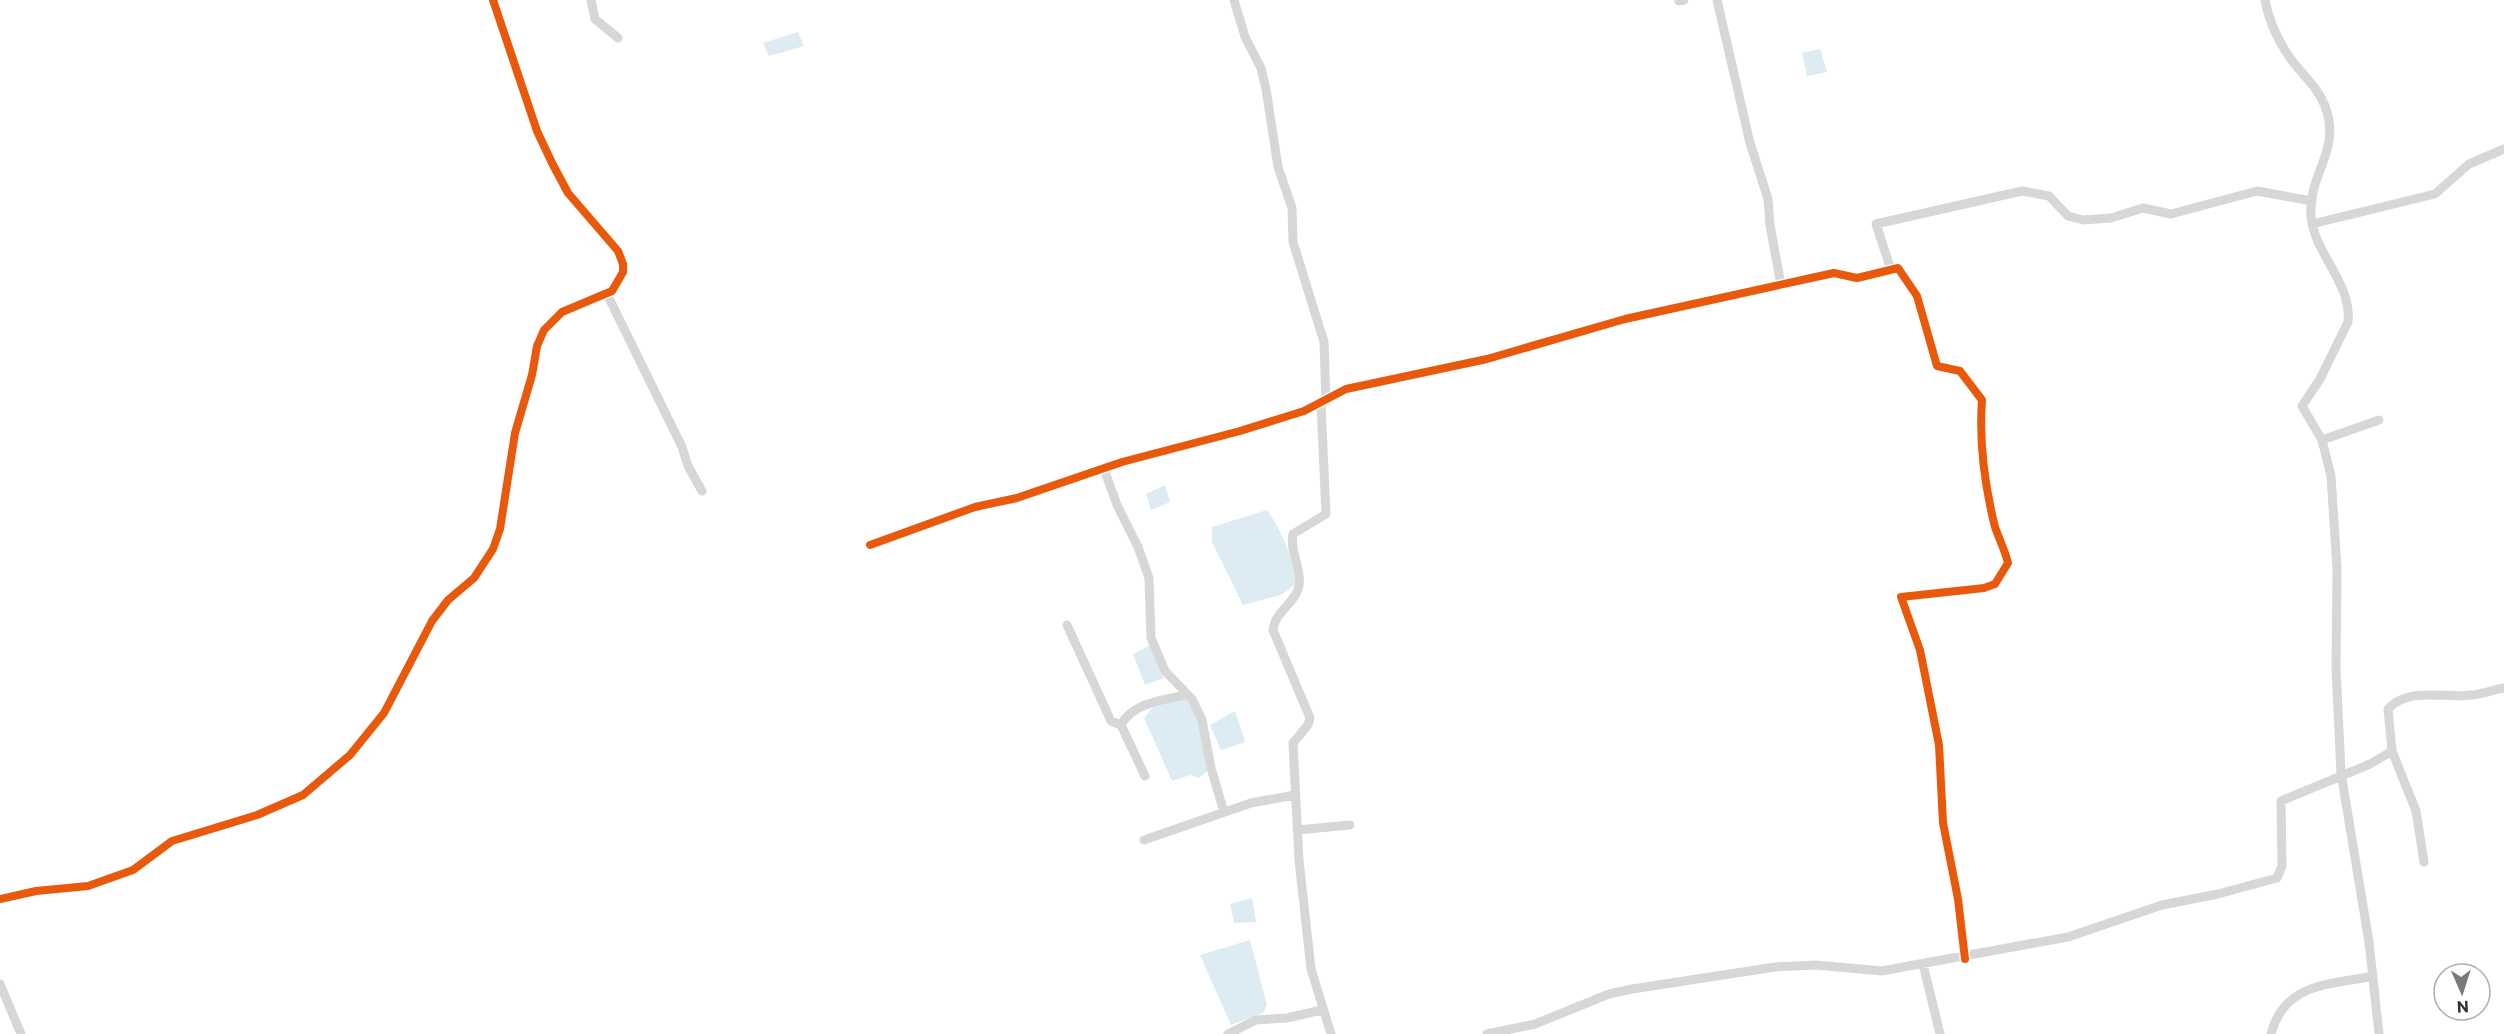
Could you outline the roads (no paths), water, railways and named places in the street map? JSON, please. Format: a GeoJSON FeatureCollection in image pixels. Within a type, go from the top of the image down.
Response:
{"type":"FeatureCollection","features":[{"type":"Feature","properties":{"kind":"street"},"geometry":{"type":"LineString","coordinates":[[0,898],[36,891],[88,886],[133,870],[172,841],[257,815],[303,795],[350,755],[384,713],[432,621],[448,600],[474,578],[493,549],[500,529],[515,433],[537,346],[544,330],[562,312],[608,294],[619,282],[622,257],[578,207],[552,163],[537,131],[493,0]]}},
{"type":"Feature","properties":{"kind":"street"},"geometry":{"type":"LineString","coordinates":[[591,0],[595,19],[618,38]]}},
{"type":"Feature","properties":{"kind":"street"},"geometry":{"type":"LineString","coordinates":[[1234,0],[1245,37],[1261,68],[1278,167],[1292,208],[1293,242],[1324,342],[1326,514],[1293,534],[1300,575],[1298,588],[1294,598],[1275,619],[1273,630],[1310,718],[1308,725],[1293,743],[1297,830],[1311,969],[1331,1034]]}},
{"type":"Feature","properties":{"kind":"street"},"geometry":{"type":"LineString","coordinates":[[1717,0],[1750,143],[1768,199],[1770,225],[1781,285]]}},
{"type":"Feature","properties":{"kind":"street"},"geometry":{"type":"LineString","coordinates":[[2265,0],[2276,34],[2292,60],[2319,94],[2330,122],[2331,144],[2316,180],[2312,201],[2312,224],[2344,292],[2349,312],[2344,334],[2320,379],[2302,406],[2322,440],[2331,476],[2337,568],[2336,669],[2341,776],[2373,976],[2379,1034]]}},
{"type":"Feature","properties":{"kind":"street"},"geometry":{"type":"LineString","coordinates":[[2312,224],[2435,194],[2444,189],[2469,164],[2504,149]]}},
{"type":"Feature","properties":{"kind":"street"},"geometry":{"type":"LineString","coordinates":[[1891,270],[1875,224],[2022,191],[2049,196],[2068,216],[2083,220],[2111,218],[2144,208],[2171,214],[2257,191],[2312,201]]}},
{"type":"Feature","properties":{"kind":"street"},"geometry":{"type":"LineString","coordinates":[[870,545],[975,507],[1017,498],[1154,453],[1240,431],[1323,403],[1346,389],[1476,362],[1625,319],[1834,273],[1857,278],[1898,268],[1917,296],[1937,366],[1960,371],[1982,400],[1980,420],[1986,476],[1995,528],[2008,563],[1995,584],[1984,588],[1901,597],[1920,650],[1939,745],[1942,823],[1958,899],[1965,957]]}},
{"type":"Feature","properties":{"kind":"street"},"geometry":{"type":"LineString","coordinates":[[608,294],[682,447],[688,466],[702,491]]}},
{"type":"Feature","properties":{"kind":"street"},"geometry":{"type":"LineString","coordinates":[[2322,440],[2379,420]]}},
{"type":"Feature","properties":{"kind":"street"},"geometry":{"type":"LineString","coordinates":[[1104,469],[1149,578],[1151,638],[1166,671],[1185,695],[1192,699],[1206,731],[1211,768],[1224,812]]}},
{"type":"Feature","properties":{"kind":"street"},"geometry":{"type":"LineString","coordinates":[[1067,625],[1111,721],[1121,724],[1145,776]]}},
{"type":"Feature","properties":{"kind":"street"},"geometry":{"type":"LineString","coordinates":[[2424,862],[2416,811],[2392,751],[2388,716],[2391,706],[2433,693],[2471,695],[2504,688]]}},
{"type":"Feature","properties":{"kind":"street"},"geometry":{"type":"LineString","coordinates":[[1121,724],[1125,716],[1154,702],[1185,695]]}},
{"type":"Feature","properties":{"kind":"street"},"geometry":{"type":"LineString","coordinates":[[1487,1034],[1535,1024],[1609,994],[1743,970],[1816,965],[1882,971],[2068,937],[2162,905],[2218,894],[2277,878],[2282,866],[2281,801],[2341,776],[2392,751]]}},
{"type":"Feature","properties":{"kind":"street"},"geometry":{"type":"LineString","coordinates":[[1144,840],[1224,812],[1271,798],[1295,795]]}},
{"type":"Feature","properties":{"kind":"street"},"geometry":{"type":"LineString","coordinates":[[1297,830],[1350,825]]}},
{"type":"Feature","properties":{"kind":"street"},"geometry":{"type":"LineString","coordinates":[[1923,964],[1940,1034]]}},
{"type":"Feature","properties":{"kind":"street"},"geometry":{"type":"LineString","coordinates":[[2271,1034],[2280,1009],[2295,996],[2373,976]]}},
{"type":"Feature","properties":{"kind":"street"},"geometry":{"type":"LineString","coordinates":[[0,984],[21,1034]]}},
{"type":"Feature","properties":{"kind":"street"},"geometry":{"type":"LineString","coordinates":[[1228,1034],[1256,1020],[1287,1018],[1322,1010]]}}]}
